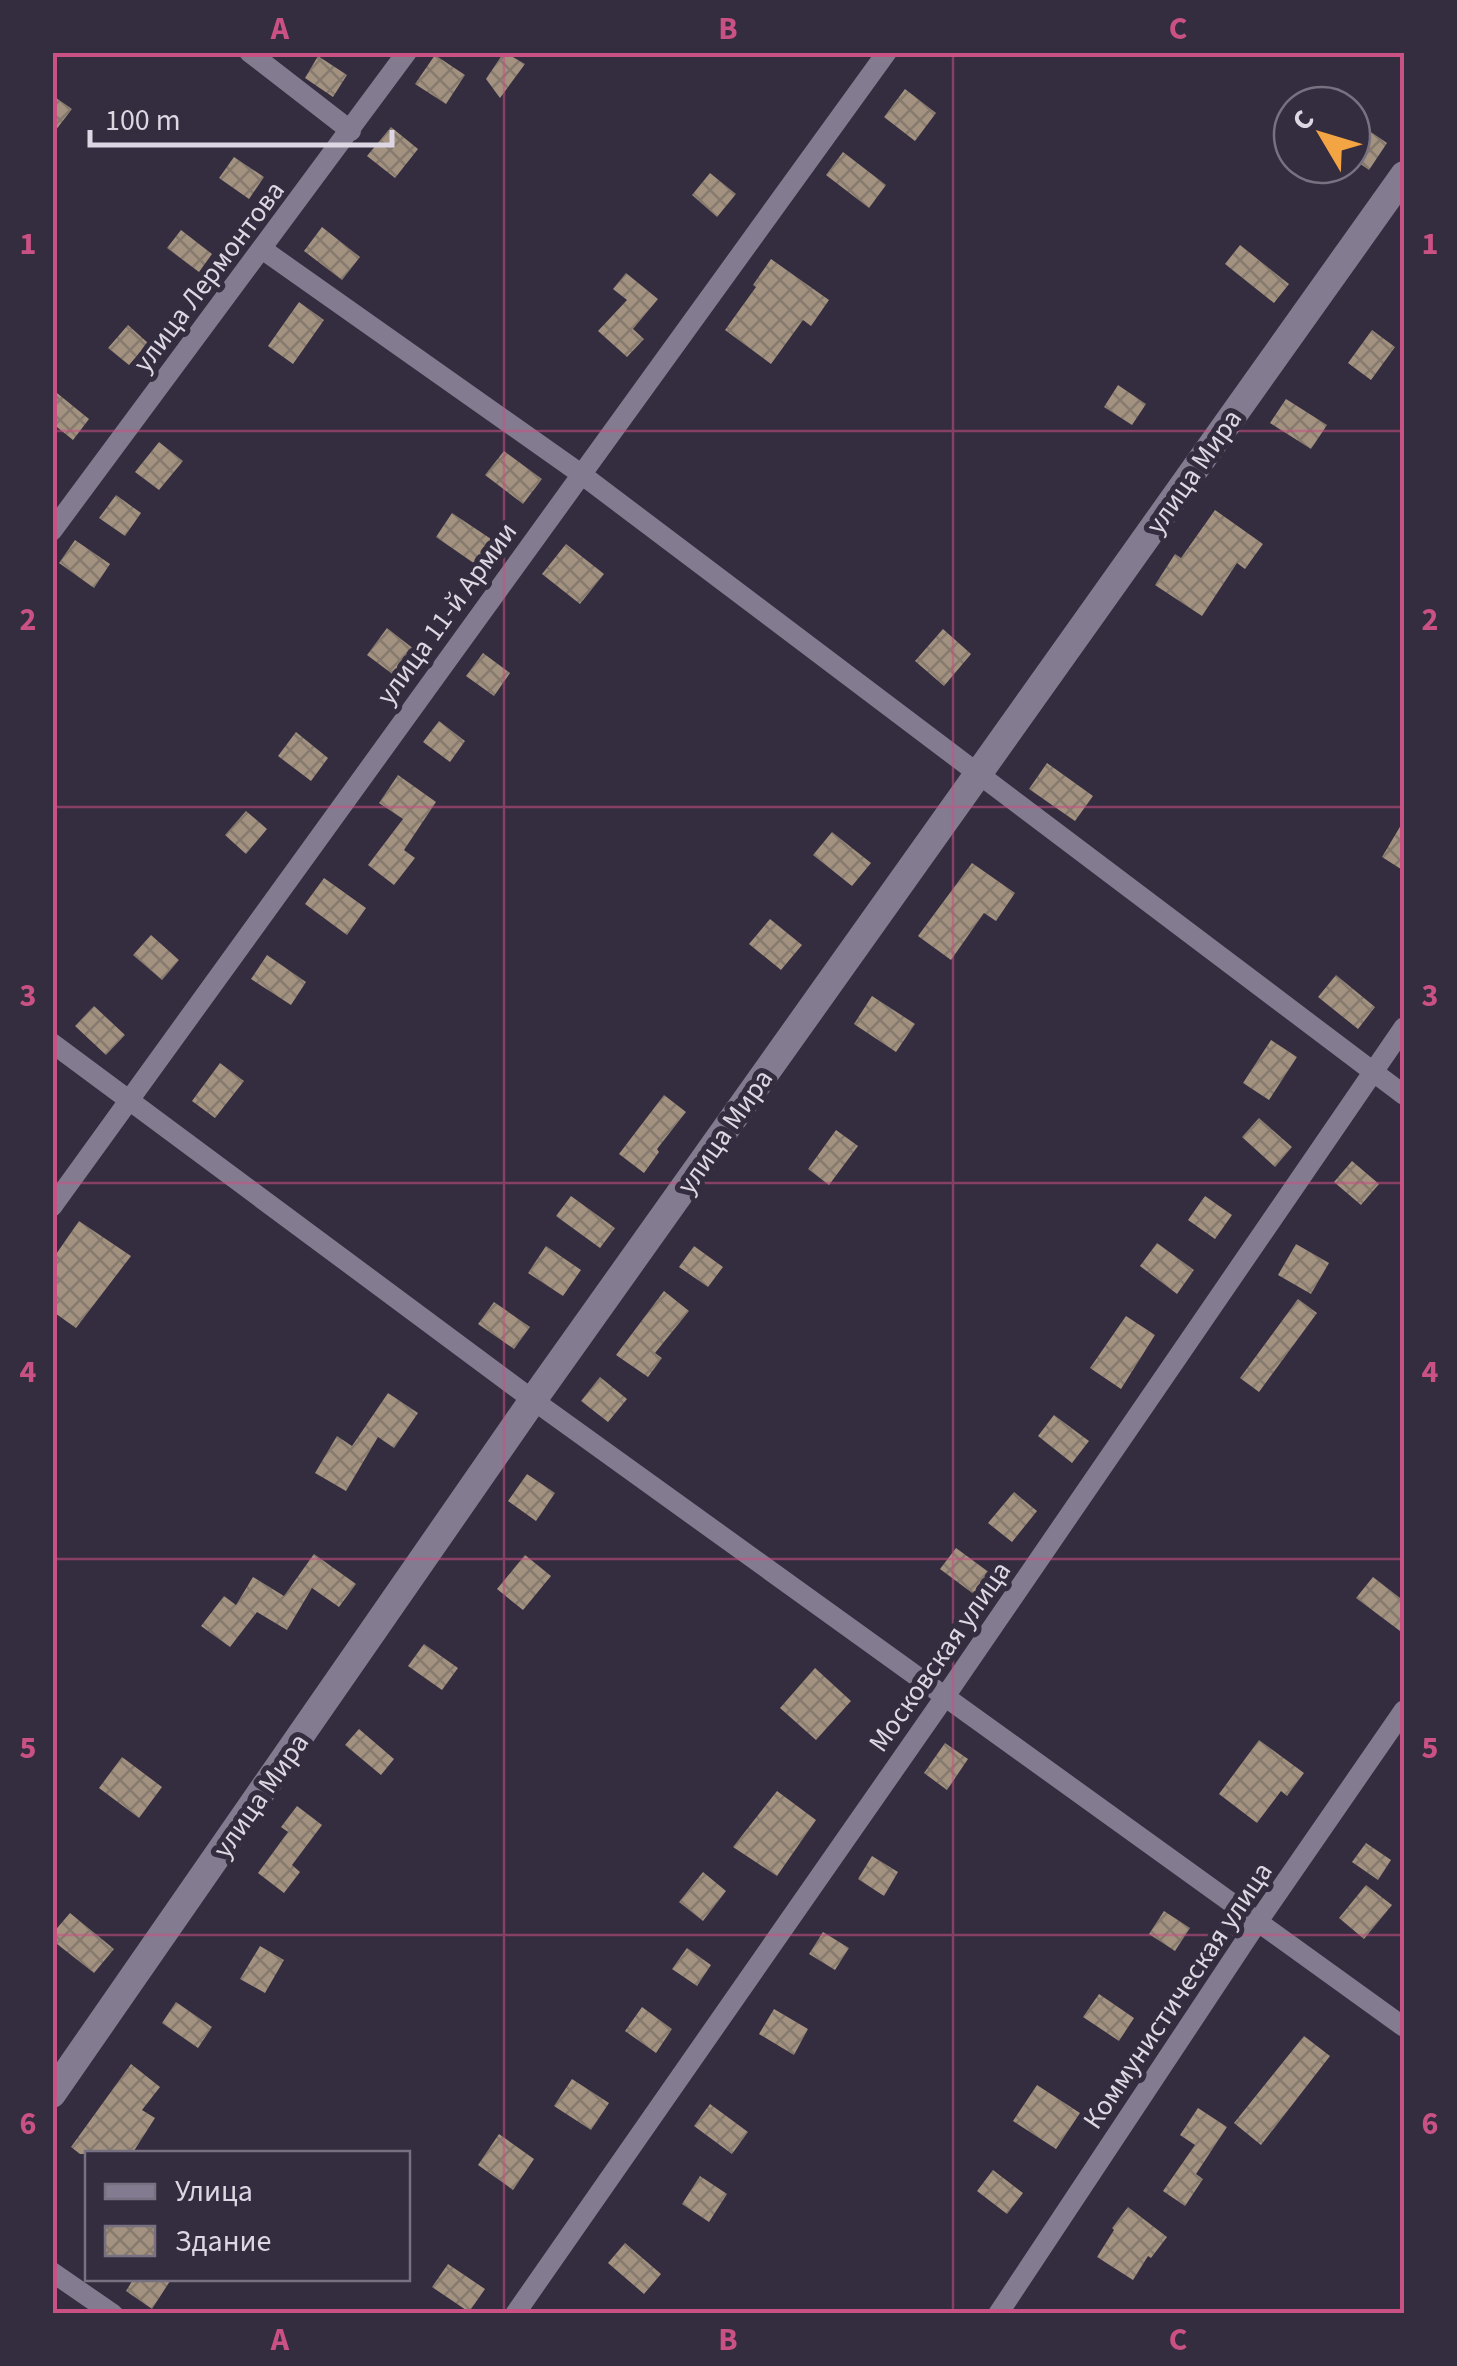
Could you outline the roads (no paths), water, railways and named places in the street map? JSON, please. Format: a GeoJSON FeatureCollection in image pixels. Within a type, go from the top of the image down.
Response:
{"type":"FeatureCollection","features":[{"type":"Feature","properties":{"kind":"street"},"geometry":{"type":"LineString","coordinates":[[250,52],[351,130]]}},
{"type":"Feature","properties":{"kind":"street","name":"улица Лермонтова"},"geometry":{"type":"LineString","coordinates":[[52,531],[408,52]]}},
{"type":"Feature","properties":{"kind":"street","name":"улица 11-й Армии"},"geometry":{"type":"LineString","coordinates":[[52,1207],[887,52]]}},
{"type":"Feature","properties":{"kind":"street","name":"улица Мира"},"geometry":{"type":"LineString","coordinates":[[52,2094],[534,1400],[1404,175]]}},
{"type":"Feature","properties":{"kind":"street"},"geometry":{"type":"LineString","coordinates":[[262,249],[580,474],[1404,1095]]}},
{"type":"Feature","properties":{"kind":"street","name":"Московская улица"},"geometry":{"type":"LineString","coordinates":[[515,2314],[1404,1027]]}},
{"type":"Feature","properties":{"kind":"street"},"geometry":{"type":"LineString","coordinates":[[52,1043],[534,1400],[1404,2027]]}},
{"type":"Feature","properties":{"kind":"street","name":"Коммунистическая улица"},"geometry":{"type":"LineString","coordinates":[[998,2314],[1259,1920],[1404,1710]]}},
{"type":"Feature","properties":{"kind":"street"},"geometry":{"type":"LineString","coordinates":[[52,2272],[113,2314]]}}]}
